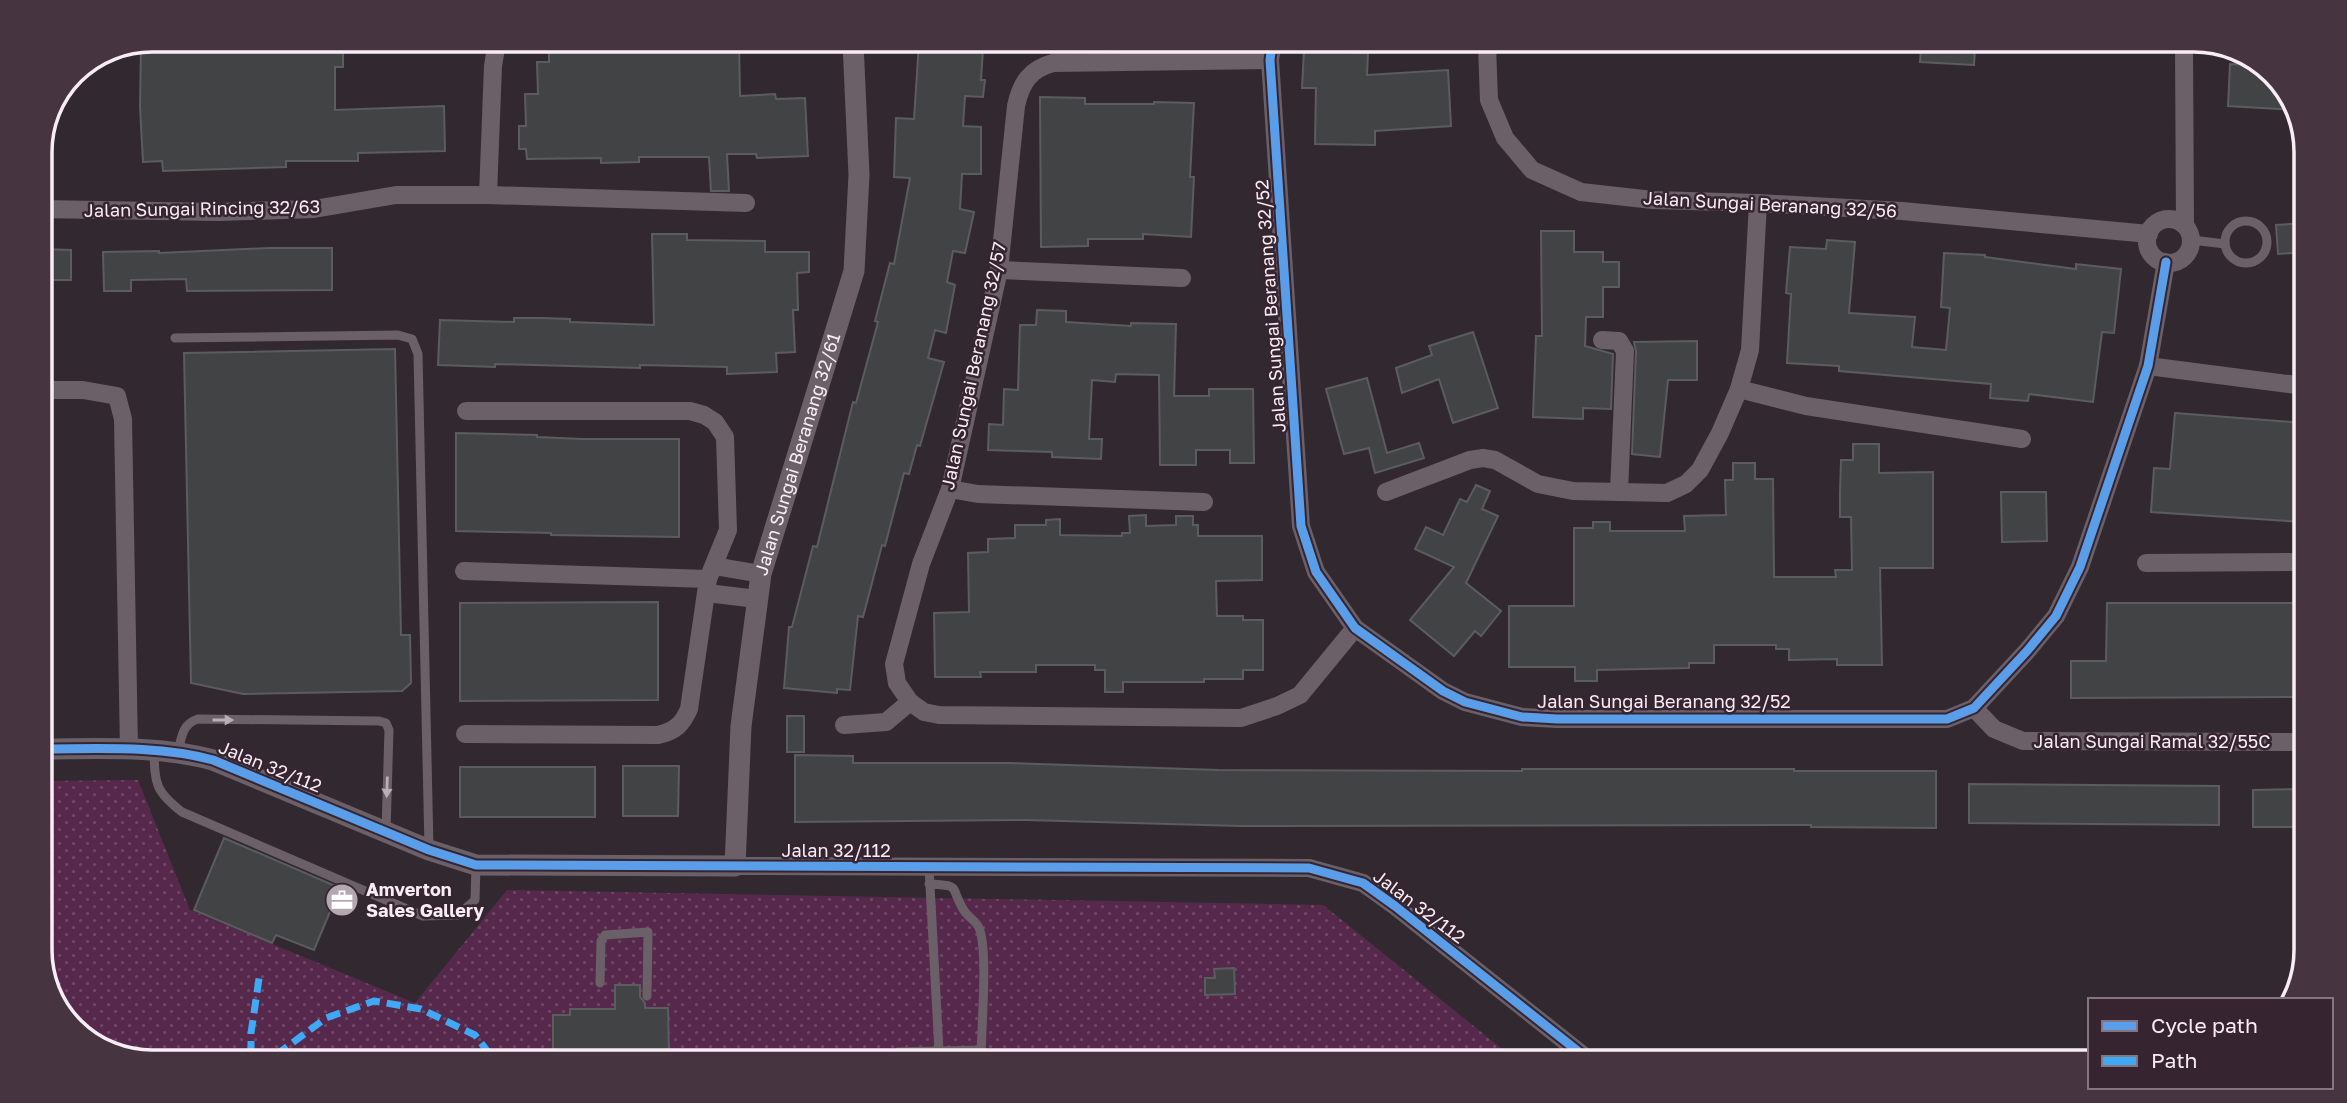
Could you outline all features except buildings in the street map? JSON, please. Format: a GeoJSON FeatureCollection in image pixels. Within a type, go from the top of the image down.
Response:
{"type":"FeatureCollection","features":[{"type":"Feature","properties":{"kind":"street"},"geometry":{"type":"LineString","coordinates":[[488,195],[495,52]]}},
{"type":"Feature","properties":{"kind":"street","name":"Jalan Sungai Beranang 32/61"},"geometry":{"type":"LineString","coordinates":[[735,866],[741,726],[761,574],[854,271],[859,175],[853,52]]}},
{"type":"Feature","properties":{"kind":"street","name":"Jalan Sungai Beranang 32/57"},"geometry":{"type":"LineString","coordinates":[[910,702],[897,683],[894,664],[921,564],[950,489],[999,270],[1016,106],[1019,91],[1026,78],[1039,67],[1054,63],[1271,52]]}},
{"type":"Feature","properties":{"kind":"street","name":"Jalan Sungai Beranang 32/52"},"geometry":{"type":"LineString","coordinates":[[1271,52],[1301,526],[1316,572],[1355,628],[1443,691],[1465,702],[1522,717],[1947,719],[1974,708],[2056,616],[2080,566],[2148,366],[2166,262]]}},
{"type":"Feature","properties":{"kind":"street","name":"Jalan Sungai Beranang 32/56"},"geometry":{"type":"LineString","coordinates":[[1487,52],[1489,100],[1505,138],[1532,170],[1581,192],[1653,200],[1902,211],[2149,234]]}},
{"type":"Feature","properties":{"kind":"street"},"geometry":{"type":"LineString","coordinates":[[2184,52],[2188,232],[2187,254],[2174,262],[2166,262],[2159,260],[2149,249],[2149,234],[2157,222],[2164,219],[2179,221],[2188,232]]}},
{"type":"Feature","properties":{"kind":"street","name":"Jalan Sungai Rincing 32/63"},"geometry":{"type":"LineString","coordinates":[[53,209],[218,212],[314,209],[396,195],[488,195],[746,203]]}},
{"type":"Feature","properties":{"kind":"street"},"geometry":{"type":"LineString","coordinates":[[1386,492],[1470,460],[1483,458],[1495,460],[1538,484],[1573,491],[1667,493],[1686,484],[1700,470],[1739,389],[1750,350],[1758,203]]}},
{"type":"Feature","properties":{"kind":"street"},"geometry":{"type":"LineString","coordinates":[[999,270],[1182,278]]}},
{"type":"Feature","properties":{"kind":"street"},"geometry":{"type":"LineString","coordinates":[[1602,340],[1619,341],[1625,351],[1619,492]]}},
{"type":"Feature","properties":{"kind":"street"},"geometry":{"type":"LineString","coordinates":[[2148,366],[2294,385]]}},
{"type":"Feature","properties":{"kind":"street"},"geometry":{"type":"LineString","coordinates":[[1739,389],[1806,407],[2022,439]]}},
{"type":"Feature","properties":{"kind":"street"},"geometry":{"type":"LineString","coordinates":[[53,390],[83,390],[117,396],[123,419],[129,749]]}},
{"type":"Feature","properties":{"kind":"street"},"geometry":{"type":"LineString","coordinates":[[465,734],[673,732],[684,720],[689,709],[710,579],[728,530],[725,437],[715,422],[704,415],[690,411],[466,411]]}},
{"type":"Feature","properties":{"kind":"street"},"geometry":{"type":"LineString","coordinates":[[950,489],[978,494],[1204,502]]}},
{"type":"Feature","properties":{"kind":"street"},"geometry":{"type":"LineString","coordinates":[[2146,563],[2294,562]]}},
{"type":"Feature","properties":{"kind":"street"},"geometry":{"type":"LineString","coordinates":[[464,571],[710,579],[761,574]]}},
{"type":"Feature","properties":{"kind":"street"},"geometry":{"type":"LineString","coordinates":[[710,579],[757,598]]}},
{"type":"Feature","properties":{"kind":"street"},"geometry":{"type":"LineString","coordinates":[[844,725],[886,722],[910,702],[924,712],[939,715],[1241,718],[1300,695],[1355,628]]}},
{"type":"Feature","properties":{"kind":"street","name":"Jalan Sungai Ramal 32/55C"},"geometry":{"type":"LineString","coordinates":[[1974,708],[1994,729],[2022,741],[2294,742]]}},
{"type":"Feature","properties":{"kind":"street","name":"Jalan 32/112"},"geometry":{"type":"LineString","coordinates":[[53,749],[129,749],[195,755],[213,760],[429,850],[476,865],[735,866],[929,876],[1309,868],[1363,883],[1576,1050]]}},
{"type":"Feature","properties":{"kind":"lane"},"geometry":{"type":"LineString","coordinates":[[2239,221],[2250,221],[2259,225],[2266,234],[2266,246],[2262,256],[2249,262],[2235,260],[2226,250],[2225,244],[2225,234],[2239,221]]}},
{"type":"Feature","properties":{"kind":"lane"},"geometry":{"type":"LineString","coordinates":[[2188,232],[2225,244]]}},
{"type":"Feature","properties":{"kind":"lane"},"geometry":{"type":"LineString","coordinates":[[175,338],[398,335],[412,339],[418,354],[429,850]]}},
{"type":"Feature","properties":{"kind":"lane"},"geometry":{"type":"LineString","coordinates":[[177,753],[184,728],[198,719],[379,720],[386,723],[388,730],[386,831]]}},
{"type":"Feature","properties":{"kind":"lane"},"geometry":{"type":"LineString","coordinates":[[154,751],[155,781],[165,799],[182,812],[423,916],[458,915],[475,900],[476,865]]}},
{"type":"Feature","properties":{"kind":"lane"},"geometry":{"type":"LineString","coordinates":[[939,1050],[929,876],[957,890],[962,908],[979,927],[983,950],[981,1050]]}},
{"type":"Feature","properties":{"kind":"lane"},"geometry":{"type":"LineString","coordinates":[[600,983],[601,941],[605,935],[648,932],[647,996]]}},
{"type":"Feature","properties":{"kind":"shaded area"},"geometry":{"type":"Polygon","coordinates":[[[138,780],[190,910],[415,1003],[507,890],[1323,905],[1504,1050],[133,1049],[102,1037],[82,1021],[69,1006],[54,970],[53,781],[138,780]]]}},
{"type":"Feature","properties":{"kind":"marked path"},"geometry":{"type":"LineString","coordinates":[[251,1050],[260,972]]}},
{"type":"Feature","properties":{"kind":"marked path"},"geometry":{"type":"LineString","coordinates":[[283,1050],[326,1018],[374,1001],[421,1009],[475,1035],[486,1050]]}},
{"type":"Feature","properties":{"kind":"cycle path"},"geometry":{"type":"LineString","coordinates":[[1271,52],[1301,526],[1316,572],[1355,628],[1443,691],[1465,702],[1522,717],[1947,719],[1974,708],[2056,616],[2080,567],[2148,366],[2166,262]]}},
{"type":"Feature","properties":{"kind":"cycle path"},"geometry":{"type":"LineString","coordinates":[[53,749],[149,750],[213,760],[429,850],[476,865],[1309,868],[1363,883],[1576,1050]]}},
{"type":"Feature","properties":{"kind":"place","name":"Amverton Sales Gallery"},"geometry":{"type":"Point","coordinates":[342,900]}}]}
